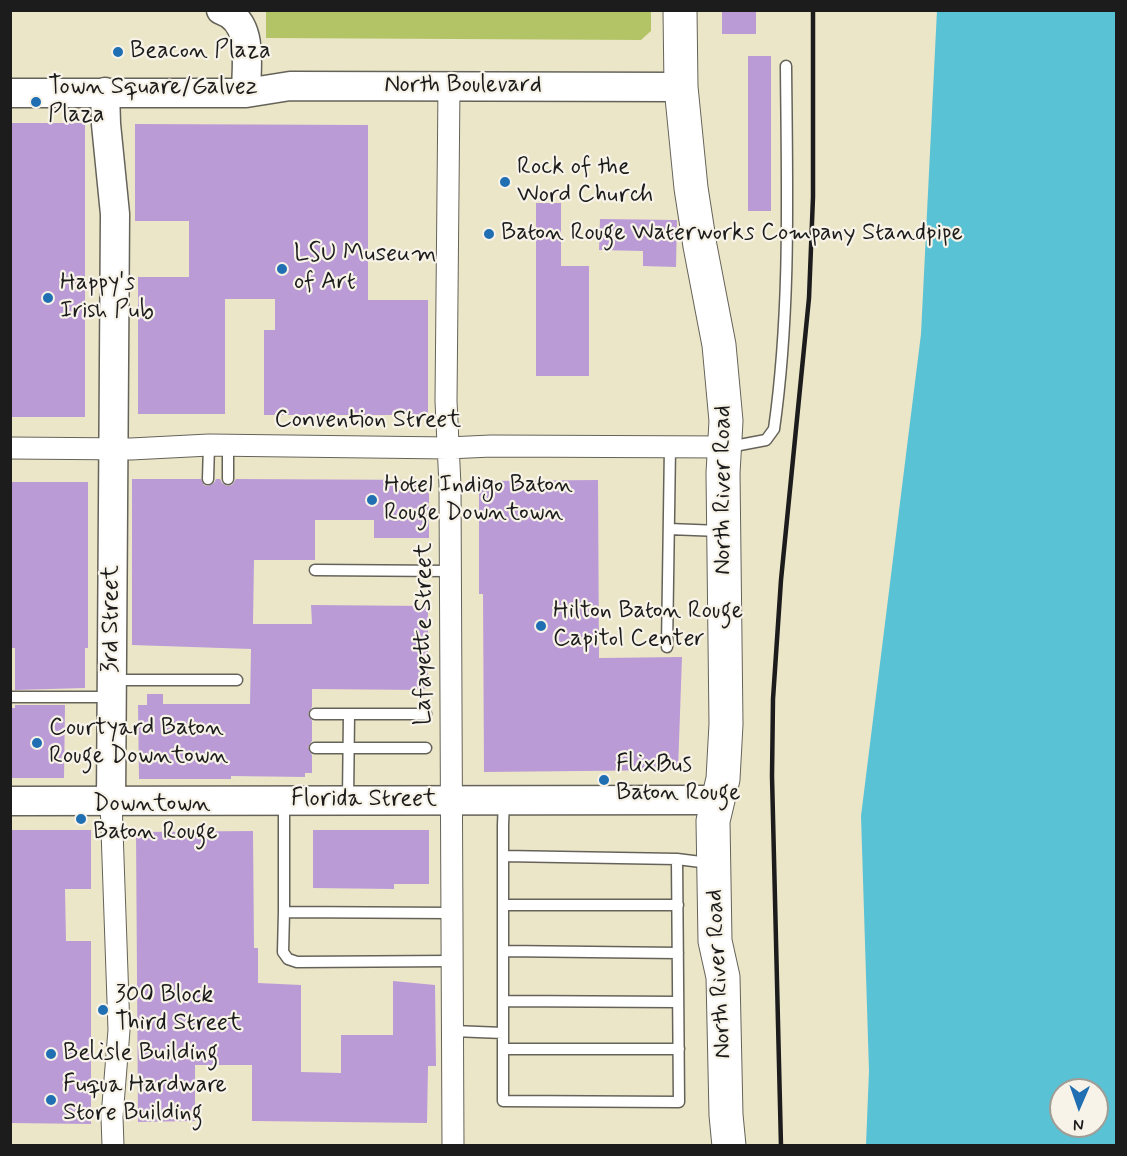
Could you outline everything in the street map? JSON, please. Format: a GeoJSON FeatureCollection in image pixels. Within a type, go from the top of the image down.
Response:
{"type":"FeatureCollection","features":[{"type":"Feature","properties":{"kind":"main road","name":"North River Road"},"geometry":{"type":"LineString","coordinates":[[680,10],[681,87],[691,188],[699,246],[721,357],[726,421],[723,473],[726,724],[723,779],[713,821],[715,941],[723,977],[726,1114],[729,1146]]}},
{"type":"Feature","properties":{"kind":"street"},"geometry":{"type":"LineString","coordinates":[[235,15],[245,43],[246,93]]}},
{"type":"Feature","properties":{"kind":"street","name":"North Boulevard"},"geometry":{"type":"LineString","coordinates":[[10,93],[246,93],[290,86],[681,87]]}},
{"type":"Feature","properties":{"kind":"street","name":"Lafayette Street"},"geometry":{"type":"LineString","coordinates":[[449,86],[446,401],[450,571],[453,1146]]}},
{"type":"Feature","properties":{"kind":"street","name":"3rd Street"},"geometry":{"type":"LineString","coordinates":[[105,92],[115,214],[111,801],[118,1030],[112,1117],[113,1146]]}},
{"type":"Feature","properties":{"kind":"street","name":"Convention Street"},"geometry":{"type":"LineString","coordinates":[[10,448],[219,445],[448,448],[491,446],[725,447]]}},
{"type":"Feature","properties":{"kind":"street","name":"Florida Street"},"geometry":{"type":"LineString","coordinates":[[10,801],[718,800]]}},
{"type":"Feature","properties":{"kind":"lane"},"geometry":{"type":"LineString","coordinates":[[725,447],[766,440],[774,429],[785,309],[788,207],[786,66]]}},
{"type":"Feature","properties":{"kind":"lane"},"geometry":{"type":"LineString","coordinates":[[208,479],[219,445]]}},
{"type":"Feature","properties":{"kind":"lane"},"geometry":{"type":"LineString","coordinates":[[219,445],[228,479]]}},
{"type":"Feature","properties":{"kind":"lane"},"geometry":{"type":"LineString","coordinates":[[667,647],[670,447]]}},
{"type":"Feature","properties":{"kind":"lane"},"geometry":{"type":"LineString","coordinates":[[669,529],[724,531]]}},
{"type":"Feature","properties":{"kind":"lane"},"geometry":{"type":"LineString","coordinates":[[315,570],[450,571]]}},
{"type":"Feature","properties":{"kind":"lane"},"geometry":{"type":"LineString","coordinates":[[10,697],[237,680]]}},
{"type":"Feature","properties":{"kind":"lane"},"geometry":{"type":"LineString","coordinates":[[315,714],[426,714]]}},
{"type":"Feature","properties":{"kind":"lane"},"geometry":{"type":"LineString","coordinates":[[348,800],[349,714]]}},
{"type":"Feature","properties":{"kind":"lane"},"geometry":{"type":"LineString","coordinates":[[315,748],[426,748]]}},
{"type":"Feature","properties":{"kind":"lane"},"geometry":{"type":"LineString","coordinates":[[284,800],[285,957],[292,961],[452,961]]}},
{"type":"Feature","properties":{"kind":"lane"},"geometry":{"type":"LineString","coordinates":[[504,800],[503,1101],[679,1102],[677,859]]}},
{"type":"Feature","properties":{"kind":"lane"},"geometry":{"type":"LineString","coordinates":[[503,856],[677,859],[701,863],[714,862]]}},
{"type":"Feature","properties":{"kind":"lane"},"geometry":{"type":"LineString","coordinates":[[503,905],[678,905]]}},
{"type":"Feature","properties":{"kind":"lane"},"geometry":{"type":"LineString","coordinates":[[284,912],[452,913]]}},
{"type":"Feature","properties":{"kind":"lane"},"geometry":{"type":"LineString","coordinates":[[503,951],[678,953]]}},
{"type":"Feature","properties":{"kind":"lane"},"geometry":{"type":"LineString","coordinates":[[503,1001],[678,1002]]}},
{"type":"Feature","properties":{"kind":"lane"},"geometry":{"type":"LineString","coordinates":[[453,1031],[503,1033]]}},
{"type":"Feature","properties":{"kind":"lane"},"geometry":{"type":"LineString","coordinates":[[503,1049],[679,1050]]}},
{"type":"Feature","properties":{"kind":"green space"},"geometry":{"type":"Polygon","coordinates":[[[266,11],[651,11],[651,31],[641,40],[266,38],[266,11]]]}},
{"type":"Feature","properties":{"kind":"water"},"geometry":{"type":"Polygon","coordinates":[[[937,10],[1116,11],[1116,1145],[866,1145],[869,1071],[861,816],[921,334],[937,10]]]}},
{"type":"Feature","properties":{"kind":"building"},"geometry":{"type":"Polygon","coordinates":[[[722,10],[756,10],[756,34],[722,34],[722,10]]]}},
{"type":"Feature","properties":{"kind":"building"},"geometry":{"type":"Polygon","coordinates":[[[748,56],[771,56],[771,211],[748,211],[748,56]]]}},
{"type":"Feature","properties":{"kind":"building"},"geometry":{"type":"Polygon","coordinates":[[[10,123],[85,123],[85,417],[10,417],[10,123]]]}},
{"type":"Feature","properties":{"kind":"building"},"geometry":{"type":"Polygon","coordinates":[[[135,124],[368,125],[368,300],[428,300],[428,415],[264,415],[264,330],[275,330],[275,299],[225,299],[225,414],[138,414],[138,277],[189,277],[189,221],[135,221],[135,124]]]}},
{"type":"Feature","properties":{"kind":"building"},"geometry":{"type":"Polygon","coordinates":[[[536,203],[561,203],[561,266],[589,266],[589,376],[536,376],[536,203]]]}},
{"type":"Feature","properties":{"kind":"building"},"geometry":{"type":"Polygon","coordinates":[[[600,219],[677,220],[676,267],[643,266],[643,251],[599,250],[600,219]]]}},
{"type":"Feature","properties":{"kind":"building"},"geometry":{"type":"Polygon","coordinates":[[[132,479],[201,479],[204,485],[208,486],[216,479],[220,479],[227,486],[232,485],[236,479],[429,480],[429,538],[374,538],[374,520],[315,520],[315,560],[254,560],[253,624],[312,624],[311,605],[428,606],[428,687],[422,690],[312,689],[312,707],[308,713],[312,721],[312,741],[308,747],[312,755],[312,773],[305,773],[305,777],[231,776],[231,779],[139,779],[138,705],[147,705],[147,694],[163,694],[163,704],[250,704],[251,649],[132,645],[132,479]]]}},
{"type":"Feature","properties":{"kind":"building","name":"Hilton Baton Rouge Capitol Center"},"geometry":{"type":"Polygon","coordinates":[[[598,480],[599,658],[682,657],[678,770],[484,772],[483,594],[479,594],[479,481],[598,480]]]}},
{"type":"Feature","properties":{"kind":"building"},"geometry":{"type":"Polygon","coordinates":[[[10,482],[88,482],[88,648],[85,648],[85,688],[15,690],[15,648],[12,648],[10,598],[10,482]]]}},
{"type":"Feature","properties":{"kind":"building","name":"Courtyard Baton Rouge Downtown"},"geometry":{"type":"Polygon","coordinates":[[[15,705],[65,705],[64,778],[10,778],[10,708],[15,708],[15,705]]]}},
{"type":"Feature","properties":{"kind":"building"},"geometry":{"type":"Polygon","coordinates":[[[10,830],[91,830],[91,889],[65,889],[66,941],[91,941],[91,1124],[10,1123],[10,830]]]}},
{"type":"Feature","properties":{"kind":"building"},"geometry":{"type":"Polygon","coordinates":[[[313,830],[429,830],[429,884],[394,884],[394,889],[313,888],[313,830]]]}},
{"type":"Feature","properties":{"kind":"building"},"geometry":{"type":"Polygon","coordinates":[[[253,831],[254,948],[258,948],[258,983],[301,985],[301,1072],[341,1073],[341,1035],[393,1035],[393,981],[435,985],[436,1066],[428,1066],[427,1123],[252,1121],[252,1065],[195,1065],[195,1121],[138,1122],[136,832],[253,831]]]}},
{"type":"Feature","properties":{"kind":"railway"},"geometry":{"type":"LineString","coordinates":[[781,1146],[772,776],[773,699],[781,580],[809,298],[813,197],[813,10]]}},
{"type":"Feature","properties":{"kind":"place","name":"Beacon Plaza"},"geometry":{"type":"Point","coordinates":[118,52]}},
{"type":"Feature","properties":{"kind":"place","name":"Town Square/Galvez Plaza"},"geometry":{"type":"Point","coordinates":[36,102]}},
{"type":"Feature","properties":{"kind":"place","name":"Rock of the Word Church"},"geometry":{"type":"Point","coordinates":[505,182]}},
{"type":"Feature","properties":{"kind":"place","name":"Baton Rouge Waterworks Company Standpipe"},"geometry":{"type":"Point","coordinates":[489,234]}},
{"type":"Feature","properties":{"kind":"place","name":"LSU Museum of Art"},"geometry":{"type":"Point","coordinates":[282,269]}},
{"type":"Feature","properties":{"kind":"place","name":"Happy's Irish Pub"},"geometry":{"type":"Point","coordinates":[48,298]}},
{"type":"Feature","properties":{"kind":"place","name":"Hotel Indigo Baton Rouge Downtown"},"geometry":{"type":"Point","coordinates":[372,500]}},
{"type":"Feature","properties":{"kind":"place","name":"Hilton Baton Rouge Capitol Center"},"geometry":{"type":"Point","coordinates":[541,626]}},
{"type":"Feature","properties":{"kind":"place","name":"Courtyard Baton Rouge Downtown"},"geometry":{"type":"Point","coordinates":[37,743]}},
{"type":"Feature","properties":{"kind":"place","name":"FlixBus Baton Rouge"},"geometry":{"type":"Point","coordinates":[604,780]}},
{"type":"Feature","properties":{"kind":"place","name":"Downtown Baton Rouge"},"geometry":{"type":"Point","coordinates":[81,819]}},
{"type":"Feature","properties":{"kind":"place","name":"300 Block Third Street"},"geometry":{"type":"Point","coordinates":[103,1010]}},
{"type":"Feature","properties":{"kind":"place","name":"Belisle Building"},"geometry":{"type":"Point","coordinates":[51,1054]}},
{"type":"Feature","properties":{"kind":"place","name":"Fuqua Hardware Store Building"},"geometry":{"type":"Point","coordinates":[51,1100]}}]}
